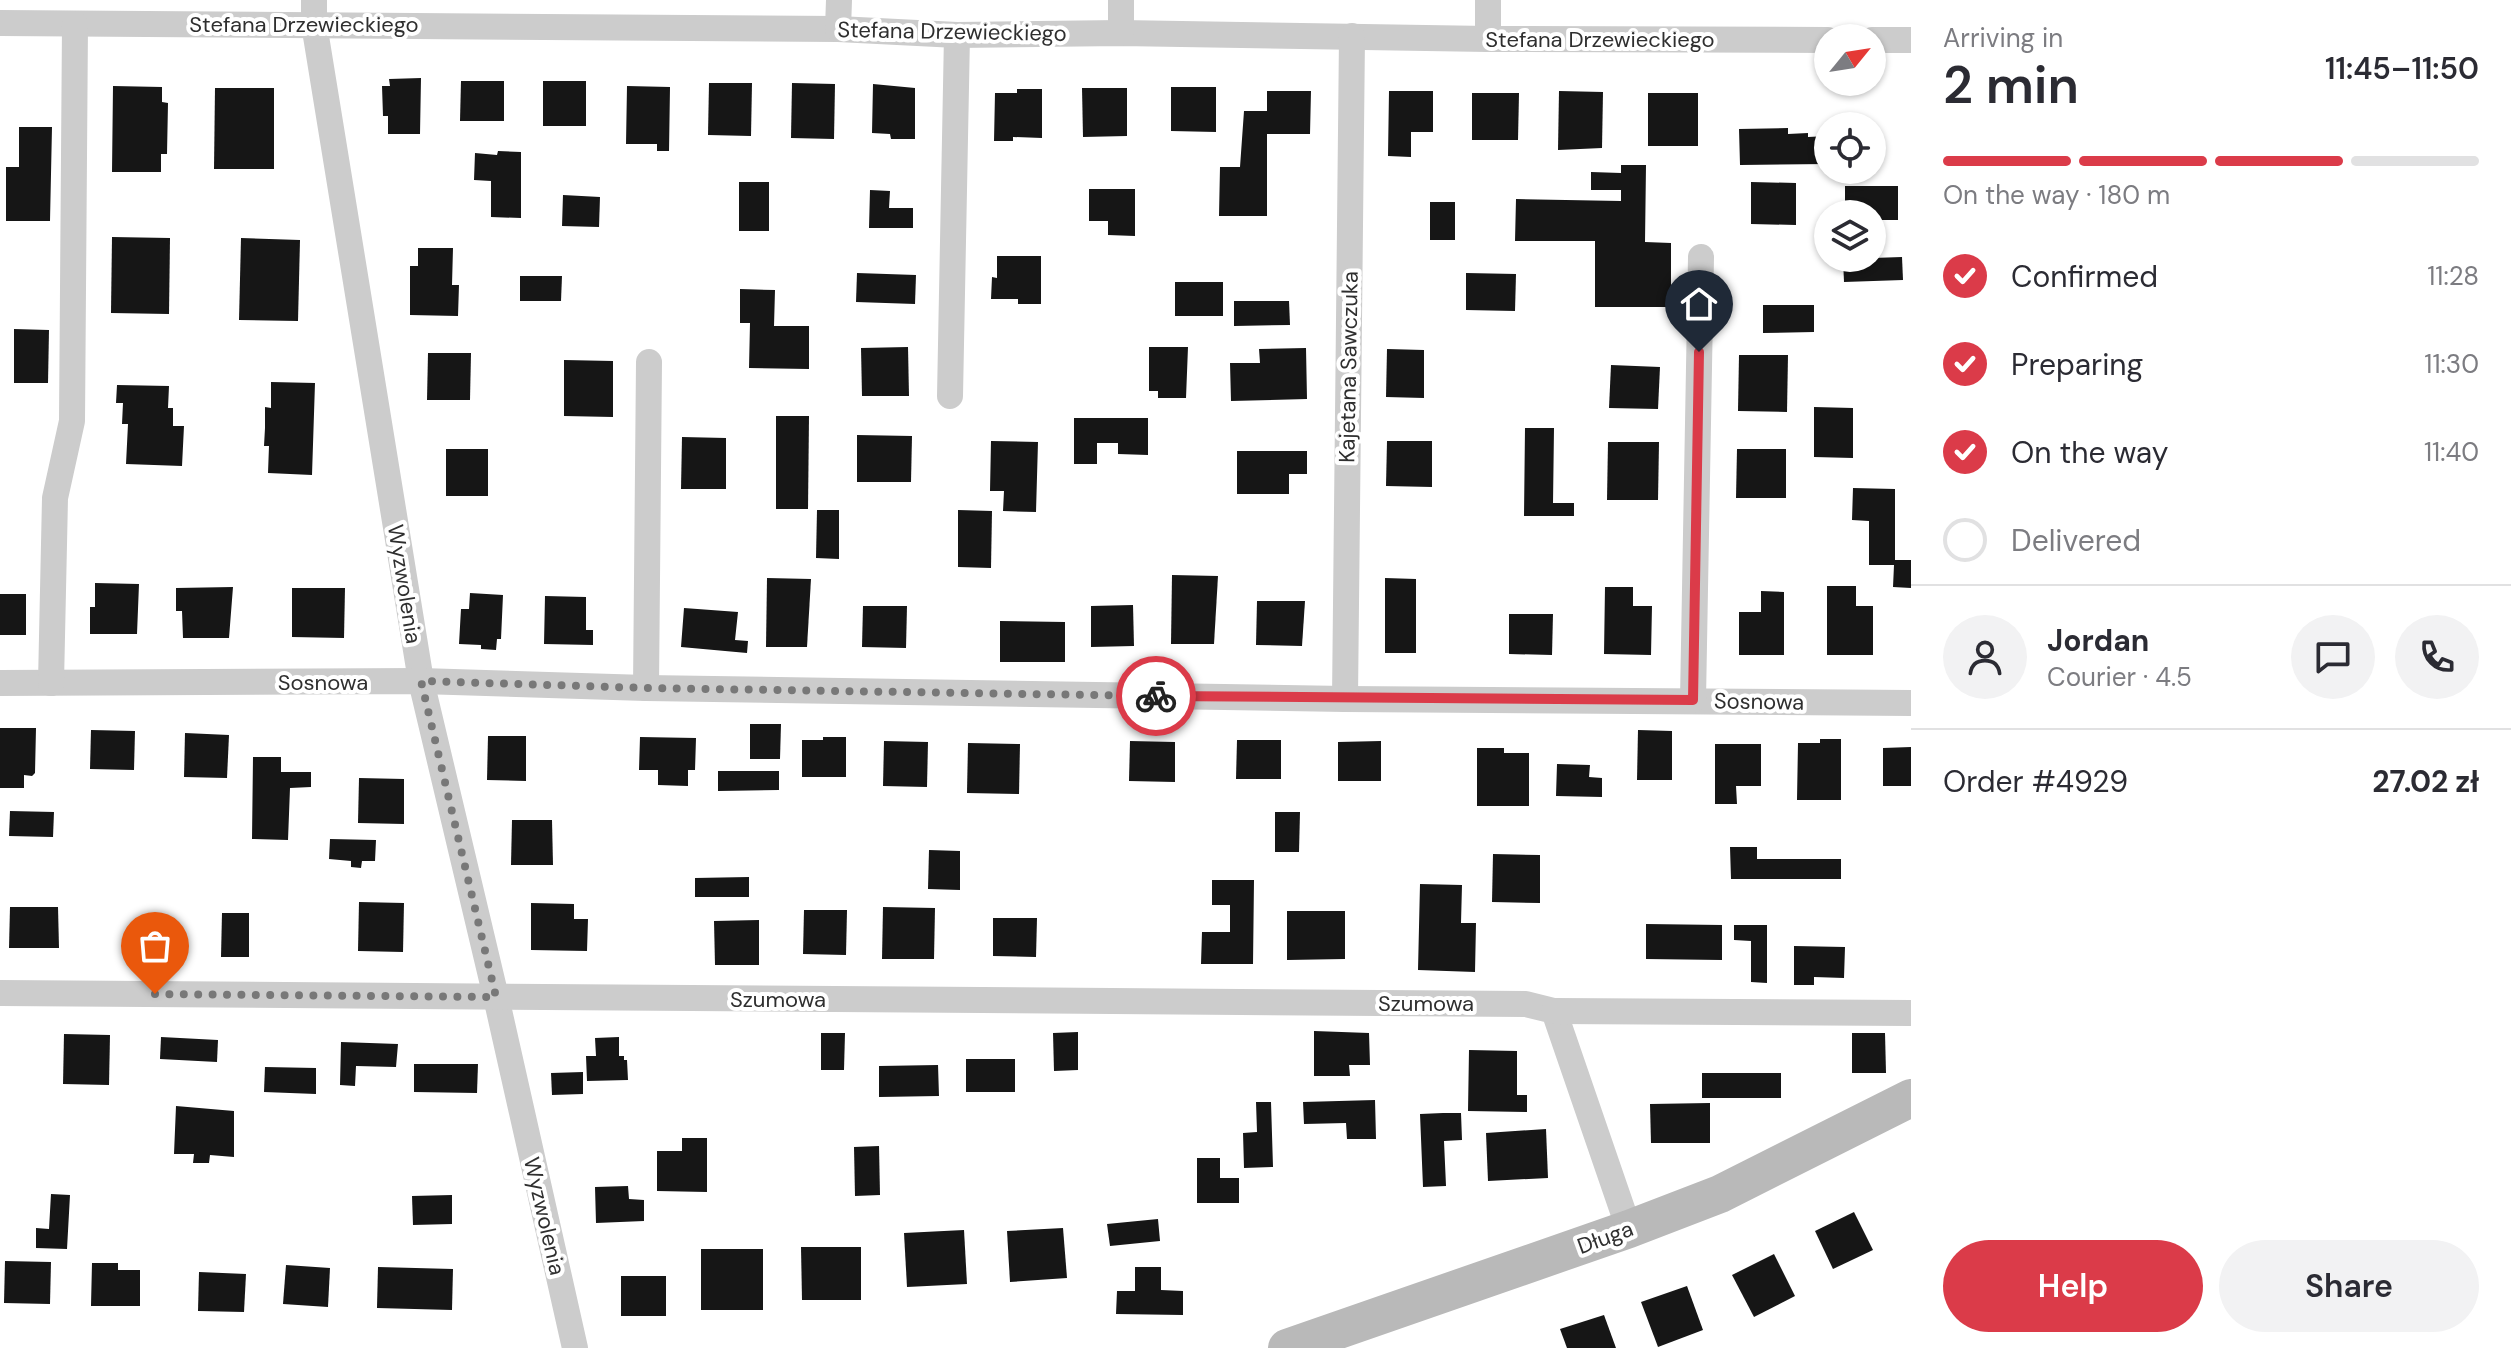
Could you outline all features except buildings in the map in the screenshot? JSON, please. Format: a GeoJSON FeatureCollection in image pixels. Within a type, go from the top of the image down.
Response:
{"type":"FeatureCollection","features":[{"type":"Feature","properties":{"kind":"street"},"geometry":{"type":"LineString","coordinates":[[838,29],[839,0]]}},
{"type":"Feature","properties":{"kind":"street"},"geometry":{"type":"LineString","coordinates":[[1121,0],[1121,33]]}},
{"type":"Feature","properties":{"kind":"street"},"geometry":{"type":"LineString","coordinates":[[1488,0],[1488,39]]}},
{"type":"Feature","properties":{"kind":"street","name":"Stefana Drzewieckiego"},"geometry":{"type":"LineString","coordinates":[[0,23],[75,24],[314,12],[957,35],[1121,33],[1814,40]]}},
{"type":"Feature","properties":{"kind":"street","name":"Wyzwolenia"},"geometry":{"type":"LineString","coordinates":[[314,12],[421,681],[575,1348]]}},
{"type":"Feature","properties":{"kind":"street"},"geometry":{"type":"LineString","coordinates":[[51,683],[55,498],[72,421],[75,24]]}},
{"type":"Feature","properties":{"kind":"street"},"geometry":{"type":"LineString","coordinates":[[950,396],[957,35]]}},
{"type":"Feature","properties":{"kind":"street","name":"Kajetana Sawczuka"},"geometry":{"type":"LineString","coordinates":[[1345,699],[1352,36]]}},
{"type":"Feature","properties":{"kind":"street"},"geometry":{"type":"LineString","coordinates":[[1886,40],[1911,40]]}},
{"type":"Feature","properties":{"kind":"street"},"geometry":{"type":"LineString","coordinates":[[1693,700],[1701,257]]}},
{"type":"Feature","properties":{"kind":"street"},"geometry":{"type":"LineString","coordinates":[[646,688],[649,362]]}},
{"type":"Feature","properties":{"kind":"street","name":"Sosnowa"},"geometry":{"type":"LineString","coordinates":[[0,683],[421,681],[646,688],[1345,699],[1911,703]]}},
{"type":"Feature","properties":{"kind":"street","name":"Szumowa"},"geometry":{"type":"LineString","coordinates":[[0,993],[1526,1004],[1554,1011],[1911,1013]]}},
{"type":"Feature","properties":{"kind":"street"},"geometry":{"type":"LineString","coordinates":[[1554,1011],[1629,1229]]}},
{"type":"Feature","properties":{"kind":"street","name":"Długa"},"geometry":{"type":"LineString","coordinates":[[1287,1348],[1629,1229],[1720,1194],[1911,1098]]}},
{"type":"Feature","properties":{"kind":"way so far"},"geometry":{"type":"LineString","coordinates":[[155,994],[496,997],[421,681],[646,688],[1156,696]]}},
{"type":"Feature","properties":{"kind":"route"},"geometry":{"type":"LineString","coordinates":[[1156,696],[1693,700],[1699,352]]}}]}
